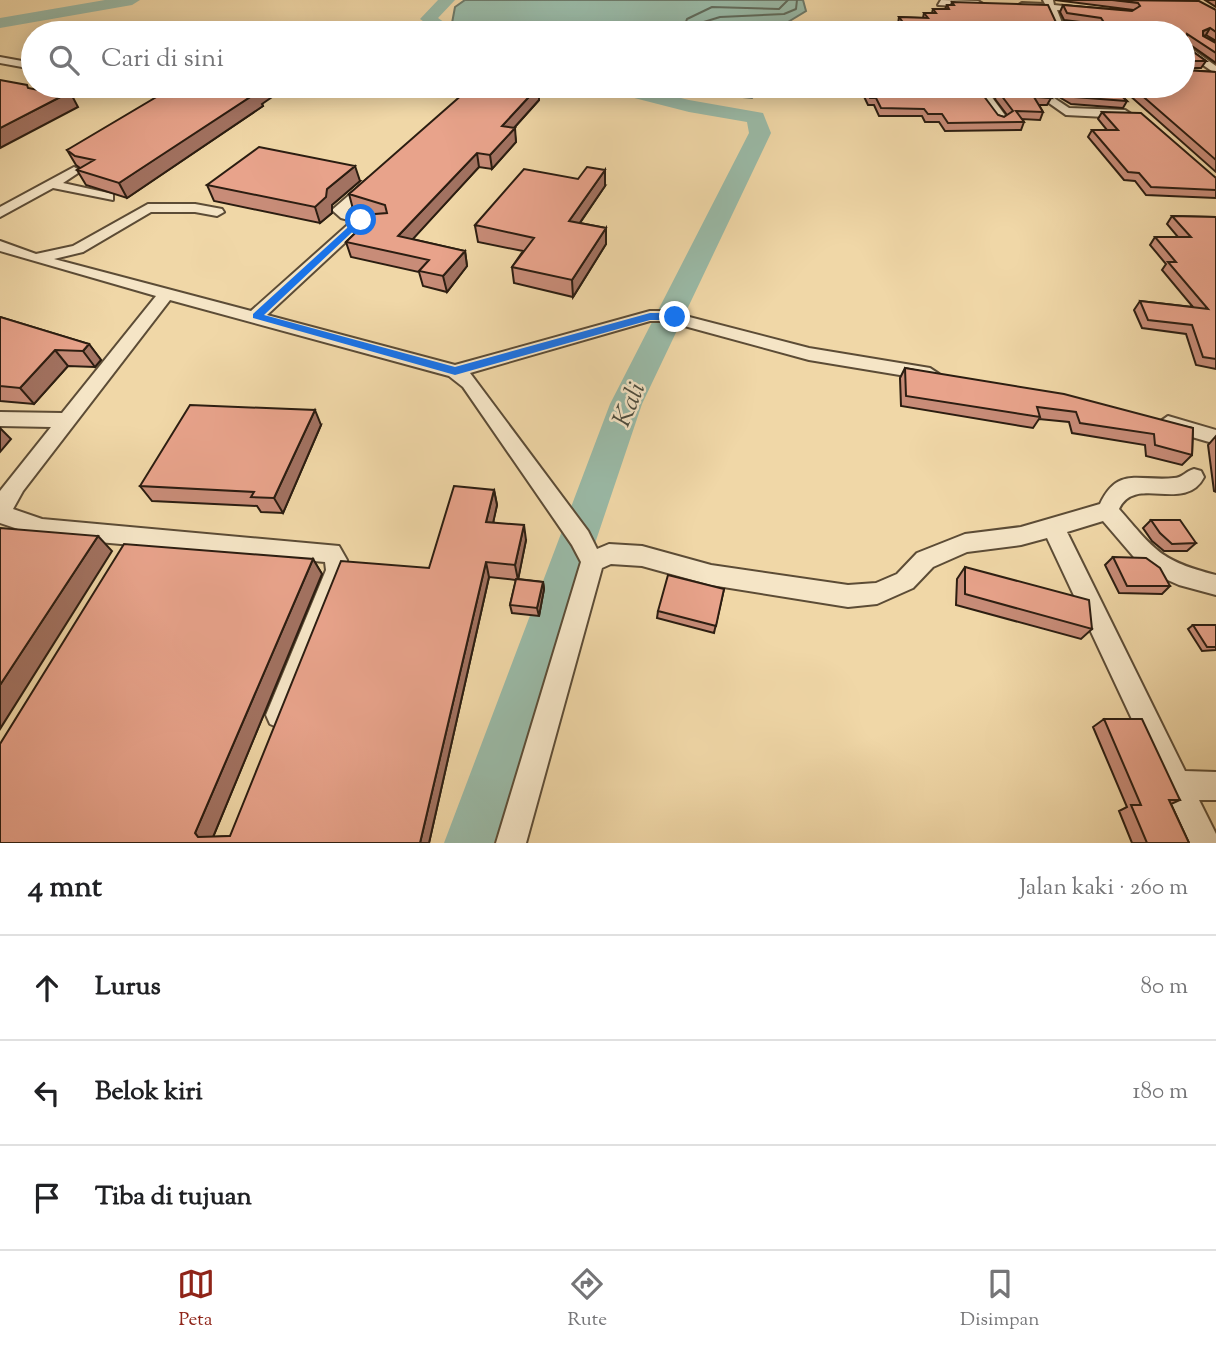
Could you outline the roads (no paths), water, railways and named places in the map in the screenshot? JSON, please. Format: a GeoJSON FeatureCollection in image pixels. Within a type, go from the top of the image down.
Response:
{"type":"FeatureCollection","features":[{"type":"Feature","properties":{"kind":"street"},"geometry":{"type":"LineString","coordinates":[[943,7],[990,9]]}},
{"type":"Feature","properties":{"kind":"street"},"geometry":{"type":"LineString","coordinates":[[1010,9],[1058,18],[1103,10]]}},
{"type":"Feature","properties":{"kind":"street"},"geometry":{"type":"LineString","coordinates":[[1195,56],[1216,73]]}},
{"type":"Feature","properties":{"kind":"street"},"geometry":{"type":"LineString","coordinates":[[0,60],[21,64]]}},
{"type":"Feature","properties":{"kind":"street"},"geometry":{"type":"LineString","coordinates":[[1196,74],[1216,73]]}},
{"type":"Feature","properties":{"kind":"street"},"geometry":{"type":"LineString","coordinates":[[43,100],[47,98]]}},
{"type":"Feature","properties":{"kind":"street"},"geometry":{"type":"LineString","coordinates":[[987,98],[1001,118]]}},
{"type":"Feature","properties":{"kind":"street"},"geometry":{"type":"LineString","coordinates":[[1050,98],[1057,106],[1070,112],[1140,114],[1125,100]]}},
{"type":"Feature","properties":{"kind":"street"},"geometry":{"type":"LineString","coordinates":[[0,213],[74,171]]}},
{"type":"Feature","properties":{"kind":"street"},"geometry":{"type":"LineString","coordinates":[[381,172],[339,210],[361,220],[383,225]]}},
{"type":"Feature","properties":{"kind":"street"},"geometry":{"type":"LineString","coordinates":[[52,184],[108,197]]}},
{"type":"Feature","properties":{"kind":"street"},"geometry":{"type":"LineString","coordinates":[[35,259],[78,249],[148,208],[195,208],[217,212]]}},
{"type":"Feature","properties":{"kind":"street"},"geometry":{"type":"LineString","coordinates":[[2,249],[455,371],[469,382],[590,555],[511,843]]}},
{"type":"Feature","properties":{"kind":"street"},"geometry":{"type":"LineString","coordinates":[[166,295],[16,485],[4,502],[2,513],[15,521],[42,528],[331,553],[337,560],[337,570],[270,739]]}},
{"type":"Feature","properties":{"kind":"street"},"geometry":{"type":"LineString","coordinates":[[455,371],[650,317],[690,320],[809,354],[945,376]]}},
{"type":"Feature","properties":{"kind":"street"},"geometry":{"type":"LineString","coordinates":[[0,419],[67,420]]}},
{"type":"Feature","properties":{"kind":"street"},"geometry":{"type":"LineString","coordinates":[[1151,419],[1216,436]]}},
{"type":"Feature","properties":{"kind":"street"},"geometry":{"type":"LineString","coordinates":[[1107,511],[1115,493],[1124,487],[1178,486],[1195,477]]}},
{"type":"Feature","properties":{"kind":"street"},"geometry":{"type":"LineString","coordinates":[[590,555],[642,556],[711,575],[848,596],[877,593],[905,581],[925,560],[965,543],[1021,536],[1107,511]]}},
{"type":"Feature","properties":{"kind":"street"},"geometry":{"type":"LineString","coordinates":[[1107,511],[1145,556],[1159,566],[1185,578],[1216,584]]}},
{"type":"Feature","properties":{"kind":"street"},"geometry":{"type":"LineString","coordinates":[[1054,526],[1180,785],[1205,843]]}},
{"type":"Feature","properties":{"kind":"street"},"geometry":{"type":"LineString","coordinates":[[122,561],[136,538]]}},
{"type":"Feature","properties":{"kind":"street"},"geometry":{"type":"LineString","coordinates":[[1180,785],[1216,786]]}},
{"type":"Feature","properties":{"kind":"lane"},"geometry":{"type":"LineString","coordinates":[[257,316],[361,220]]}},
{"type":"Feature","properties":{"kind":"water"},"geometry":{"type":"Polygon","coordinates":[[[465,0],[803,0],[806,11],[790,21],[452,21],[455,7],[465,0]]]}},
{"type":"Feature","properties":{"kind":"waterway"},"geometry":{"type":"LineString","coordinates":[[0,23],[132,0]]}},
{"type":"Feature","properties":{"kind":"waterway","name":"Kali"},"geometry":{"type":"LineString","coordinates":[[431,21],[428,19],[447,0]]}},
{"type":"Feature","properties":{"kind":"waterway","name":"Kali"},"geometry":{"type":"LineString","coordinates":[[469,843],[626,404],[760,133],[756,117],[657,98]]}}]}
